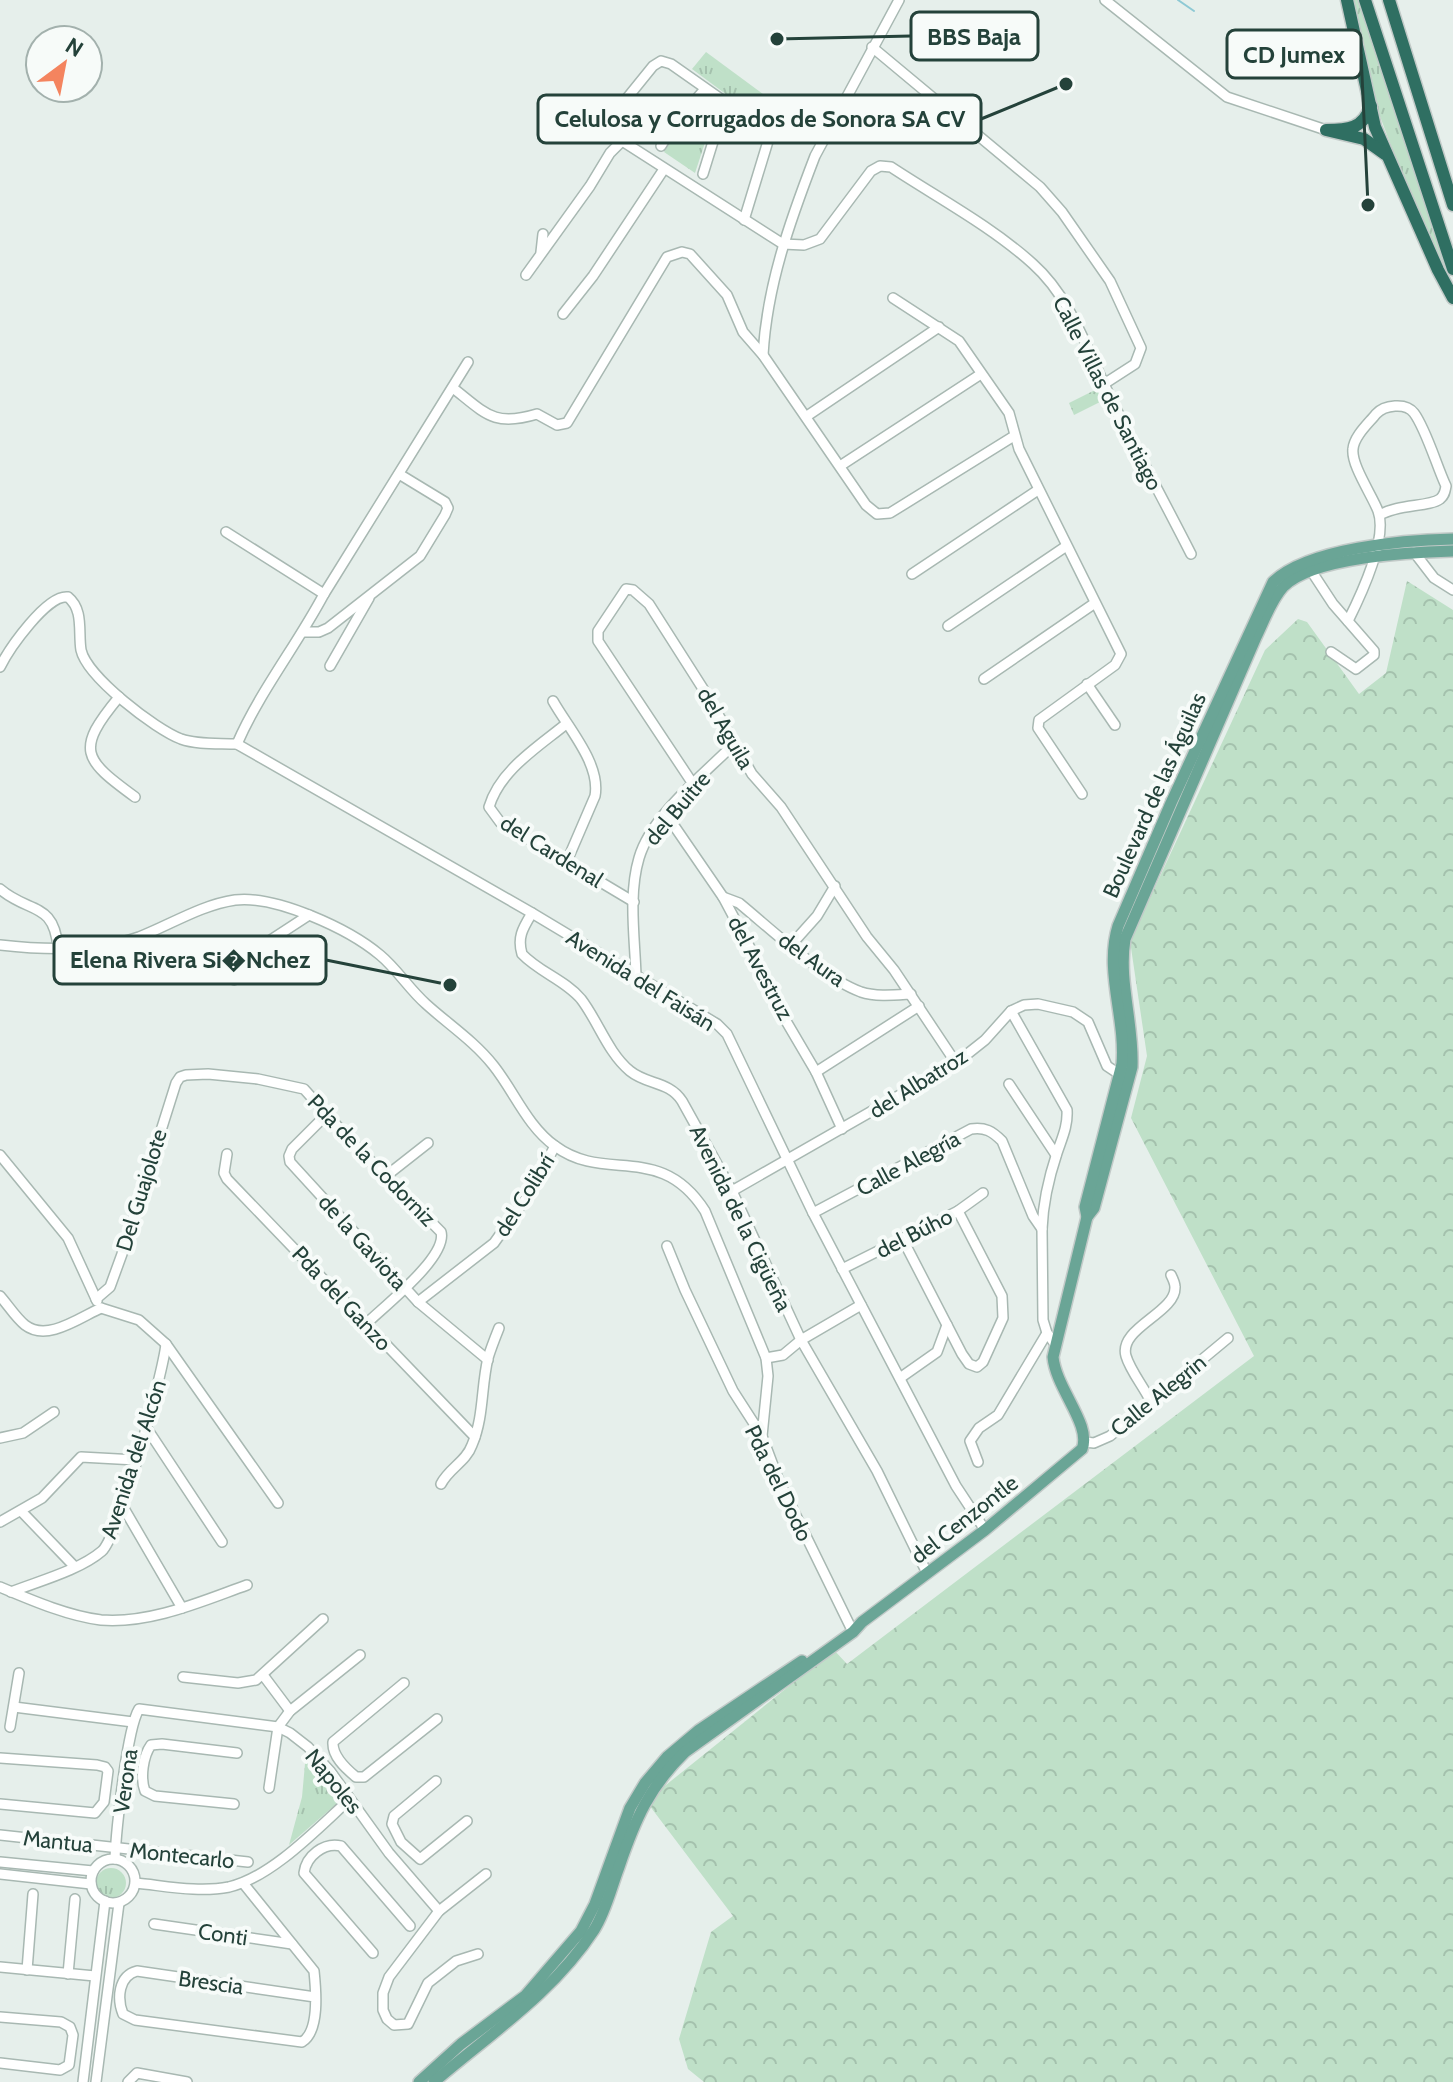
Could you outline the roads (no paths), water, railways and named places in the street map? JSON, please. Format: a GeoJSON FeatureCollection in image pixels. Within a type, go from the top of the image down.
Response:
{"type":"FeatureCollection","features":[{"type":"Feature","properties":{"kind":"highway"},"geometry":{"type":"LineString","coordinates":[[1347,0],[1375,127],[1453,298]]}},
{"type":"Feature","properties":{"kind":"highway"},"geometry":{"type":"LineString","coordinates":[[1365,0],[1453,269]]}},
{"type":"Feature","properties":{"kind":"highway"},"geometry":{"type":"LineString","coordinates":[[1389,0],[1453,205]]}},
{"type":"Feature","properties":{"kind":"highway"},"geometry":{"type":"LineString","coordinates":[[1326,130],[1357,127],[1365,120],[1371,106]]}},
{"type":"Feature","properties":{"kind":"highway"},"geometry":{"type":"LineString","coordinates":[[1326,130],[1364,139],[1390,159]]}},
{"type":"Feature","properties":{"kind":"main road","name":"Boulevard de las Águilas"},"geometry":{"type":"LineString","coordinates":[[1087,1217],[1085,1207],[1124,1043],[1114,968],[1115,936],[1171,803],[1268,590],[1280,576],[1293,568],[1376,550],[1453,539]]}},
{"type":"Feature","properties":{"kind":"main road","name":"Boulevard de las Águilas"},"geometry":{"type":"LineString","coordinates":[[1085,1442],[1083,1427],[1057,1381],[1053,1357],[1087,1217],[1094,1208],[1132,1067],[1133,1046],[1123,969],[1123,948],[1128,930],[1250,651],[1277,595],[1286,584],[1376,550],[1453,551]]}},
{"type":"Feature","properties":{"kind":"main road","name":"del Cenzontle"},"geometry":{"type":"LineString","coordinates":[[690,1742],[862,1622],[985,1530],[1076,1457],[1085,1442]]}},
{"type":"Feature","properties":{"kind":"main road"},"geometry":{"type":"LineString","coordinates":[[419,2082],[461,2044],[525,1996],[577,1936],[595,1904],[636,1796],[654,1770],[690,1742]]}},
{"type":"Feature","properties":{"kind":"main road"},"geometry":{"type":"LineString","coordinates":[[434,2082],[480,2042],[523,2011],[588,1937],[605,1908],[645,1801],[690,1742]]}},
{"type":"Feature","properties":{"kind":"street"},"geometry":{"type":"LineString","coordinates":[[763,355],[766,314],[783,244],[815,156],[899,0]]}},
{"type":"Feature","properties":{"kind":"street"},"geometry":{"type":"LineString","coordinates":[[1105,0],[1227,97],[1326,130]]}},
{"type":"Feature","properties":{"kind":"street"},"geometry":{"type":"LineString","coordinates":[[872,47],[1040,187],[1062,212],[1110,281],[1141,348],[1135,364],[1104,384]]}},
{"type":"Feature","properties":{"kind":"street"},"geometry":{"type":"LineString","coordinates":[[602,129],[653,66],[661,61],[671,64],[765,130],[769,138],[744,220]]}},
{"type":"Feature","properties":{"kind":"street"},"geometry":{"type":"LineString","coordinates":[[661,146],[674,125],[705,89]]}},
{"type":"Feature","properties":{"kind":"street"},"geometry":{"type":"LineString","coordinates":[[703,174],[725,103]]}},
{"type":"Feature","properties":{"kind":"street"},"geometry":{"type":"LineString","coordinates":[[580,114],[783,244]]}},
{"type":"Feature","properties":{"kind":"street"},"geometry":{"type":"LineString","coordinates":[[526,275],[610,153],[622,141]]}},
{"type":"Feature","properties":{"kind":"street","name":"Calle Villas de Santiago"},"geometry":{"type":"LineString","coordinates":[[783,244],[804,245],[820,239],[871,171],[880,166],[891,167],[1008,244],[1035,265],[1059,295],[1085,340],[1104,384],[1191,554]]}},
{"type":"Feature","properties":{"kind":"street"},"geometry":{"type":"LineString","coordinates":[[563,314],[593,276],[664,169]]}},
{"type":"Feature","properties":{"kind":"street"},"geometry":{"type":"LineString","coordinates":[[541,255],[543,234]]}},
{"type":"Feature","properties":{"kind":"street"},"geometry":{"type":"LineString","coordinates":[[453,388],[478,408],[501,420],[513,421],[537,414],[557,425],[567,423],[667,257],[682,252],[690,254],[727,295],[743,332],[807,416],[866,505],[877,514],[890,513],[1014,436]]}},
{"type":"Feature","properties":{"kind":"street"},"geometry":{"type":"LineString","coordinates":[[893,298],[959,341],[1009,413],[1014,436],[1038,490],[1121,654],[1115,665],[1043,715],[1038,728],[1082,794]]}},
{"type":"Feature","properties":{"kind":"street"},"geometry":{"type":"LineString","coordinates":[[807,416],[939,327]]}},
{"type":"Feature","properties":{"kind":"street"},"geometry":{"type":"LineString","coordinates":[[0,667],[18,639],[53,601],[61,596],[68,597],[77,609],[82,651],[90,669],[119,697],[178,738],[237,744],[247,721],[468,362]]}},
{"type":"Feature","properties":{"kind":"street"},"geometry":{"type":"LineString","coordinates":[[840,466],[981,374]]}},
{"type":"Feature","properties":{"kind":"street"},"geometry":{"type":"LineString","coordinates":[[1348,621],[1376,550],[1380,515],[1353,449],[1359,436],[1380,410],[1389,406],[1410,409],[1415,414],[1446,486],[1437,501],[1392,508],[1380,515]]}},
{"type":"Feature","properties":{"kind":"street"},"geometry":{"type":"LineString","coordinates":[[304,632],[319,632],[328,628],[420,556],[448,508],[445,502],[399,474]]}},
{"type":"Feature","properties":{"kind":"street"},"geometry":{"type":"LineString","coordinates":[[912,574],[1038,490]]}},
{"type":"Feature","properties":{"kind":"street"},"geometry":{"type":"LineString","coordinates":[[226,532],[324,594]]}},
{"type":"Feature","properties":{"kind":"street"},"geometry":{"type":"LineString","coordinates":[[948,626],[1065,547]]}},
{"type":"Feature","properties":{"kind":"street"},"geometry":{"type":"LineString","coordinates":[[1414,552],[1434,578],[1453,590]]}},
{"type":"Feature","properties":{"kind":"street"},"geometry":{"type":"LineString","coordinates":[[1312,572],[1333,604],[1373,647],[1374,655],[1356,669],[1331,652]]}},
{"type":"Feature","properties":{"kind":"street","name":"del Aguila"},"geometry":{"type":"LineString","coordinates":[[693,784],[598,641],[598,631],[626,589],[633,590],[649,604],[760,785],[781,807],[956,1063]]}},
{"type":"Feature","properties":{"kind":"street"},"geometry":{"type":"LineString","coordinates":[[330,666],[372,592]]}},
{"type":"Feature","properties":{"kind":"street"},"geometry":{"type":"LineString","coordinates":[[984,679],[1095,603]]}},
{"type":"Feature","properties":{"kind":"street"},"geometry":{"type":"LineString","coordinates":[[1087,684],[1115,725]]}},
{"type":"Feature","properties":{"kind":"street"},"geometry":{"type":"LineString","coordinates":[[119,697],[99,721],[89,747],[99,771],[135,797]]}},
{"type":"Feature","properties":{"kind":"street"},"geometry":{"type":"LineString","coordinates":[[553,701],[593,766],[597,785],[567,861]]}},
{"type":"Feature","properties":{"kind":"street","name":"del Cardenal"},"geometry":{"type":"LineString","coordinates":[[566,724],[513,768],[493,794],[489,807],[500,822],[634,902]]}},
{"type":"Feature","properties":{"kind":"street","name":"Avenida del Faisán"},"geometry":{"type":"LineString","coordinates":[[237,744],[532,913],[703,1015],[727,1034],[842,1269],[956,1486],[985,1530]]}},
{"type":"Feature","properties":{"kind":"street","name":"del Buitre"},"geometry":{"type":"LineString","coordinates":[[636,976],[634,902],[638,859],[653,829],[734,744]]}},
{"type":"Feature","properties":{"kind":"street","name":"del Avestruz"},"geometry":{"type":"LineString","coordinates":[[666,814],[723,897],[756,959],[766,987],[816,1072],[842,1129]]}},
{"type":"Feature","properties":{"kind":"street"},"geometry":{"type":"LineString","coordinates":[[791,945],[817,916],[835,886]]}},
{"type":"Feature","properties":{"kind":"street"},"geometry":{"type":"LineString","coordinates":[[0,889],[51,919],[57,929],[58,948]]}},
{"type":"Feature","properties":{"kind":"street","name":"del Aura"},"geometry":{"type":"LineString","coordinates":[[723,897],[739,903],[838,981],[863,993],[890,996],[911,994]]}},
{"type":"Feature","properties":{"kind":"street"},"geometry":{"type":"LineString","coordinates":[[0,945],[58,948],[124,941],[235,900],[284,905],[358,940],[380,955],[426,1004],[478,1048],[494,1065],[531,1121],[555,1146],[583,1160],[637,1165],[655,1170],[687,1187],[705,1211],[766,1358],[768,1376],[762,1436]]}},
{"type":"Feature","properties":{"kind":"street","name":"Avenida de la Cigüeña"},"geometry":{"type":"LineString","coordinates":[[532,913],[520,933],[518,943],[522,954],[581,999],[630,1071],[676,1092],[732,1191],[801,1340],[877,1471],[927,1573]]}},
{"type":"Feature","properties":{"kind":"street"},"geometry":{"type":"LineString","coordinates":[[234,980],[263,945],[309,915]]}},
{"type":"Feature","properties":{"kind":"street"},"geometry":{"type":"LineString","coordinates":[[1055,1344],[1043,1320],[1042,1229],[1056,1155],[1068,1122],[1067,1110],[1011,1011],[1024,1005],[1038,1004],[1073,1012],[1088,1022],[1107,1066],[1119,1074]]}},
{"type":"Feature","properties":{"kind":"street"},"geometry":{"type":"LineString","coordinates":[[816,1072],[919,1006]]}},
{"type":"Feature","properties":{"kind":"street","name":"del Albatroz"},"geometry":{"type":"LineString","coordinates":[[732,1191],[956,1063],[985,1040],[1011,1011]]}},
{"type":"Feature","properties":{"kind":"street","name":"Pda de la Codorniz"},"geometry":{"type":"LineString","coordinates":[[180,1077],[208,1074],[296,1085],[309,1093],[435,1224],[443,1237],[431,1261],[365,1325]]}},
{"type":"Feature","properties":{"kind":"street","name":"Del Guajolote"},"geometry":{"type":"LineString","coordinates":[[98,1304],[110,1287],[122,1254],[155,1145],[180,1077]]}},
{"type":"Feature","properties":{"kind":"street"},"geometry":{"type":"LineString","coordinates":[[1009,1084],[1056,1155]]}},
{"type":"Feature","properties":{"kind":"street","name":"de la Gaviota"},"geometry":{"type":"LineString","coordinates":[[327,1114],[292,1149],[290,1162],[418,1302],[488,1360]]}},
{"type":"Feature","properties":{"kind":"street","name":"Calle Alegría"},"geometry":{"type":"LineString","coordinates":[[813,1213],[971,1129],[983,1128],[1002,1141],[1033,1216],[1042,1229]]}},
{"type":"Feature","properties":{"kind":"street"},"geometry":{"type":"LineString","coordinates":[[386,1176],[428,1143]]}},
{"type":"Feature","properties":{"kind":"street","name":"del Colibrí"},"geometry":{"type":"LineString","coordinates":[[418,1302],[494,1243],[529,1194],[555,1146]]}},
{"type":"Feature","properties":{"kind":"street","name":"Pda del Ganzo"},"geometry":{"type":"LineString","coordinates":[[227,1154],[224,1173],[227,1179],[475,1437]]}},
{"type":"Feature","properties":{"kind":"street"},"geometry":{"type":"LineString","coordinates":[[0,1155],[8,1169],[68,1238],[98,1304],[139,1320],[166,1344],[278,1503]]}},
{"type":"Feature","properties":{"kind":"street","name":"del Búho"},"geometry":{"type":"LineString","coordinates":[[842,1269],[958,1211],[983,1193]]}},
{"type":"Feature","properties":{"kind":"street"},"geometry":{"type":"LineString","coordinates":[[902,1238],[969,1364],[977,1367],[983,1362],[1003,1318],[1002,1296],[958,1211]]}},
{"type":"Feature","properties":{"kind":"street","name":"Pda del Dodo"},"geometry":{"type":"LineString","coordinates":[[667,1246],[733,1391],[762,1436],[779,1481],[851,1629]]}},
{"type":"Feature","properties":{"kind":"street"},"geometry":{"type":"LineString","coordinates":[[1150,1400],[1126,1356],[1125,1345],[1132,1334],[1171,1299],[1175,1288],[1171,1275]]}},
{"type":"Feature","properties":{"kind":"street"},"geometry":{"type":"LineString","coordinates":[[0,1296],[25,1325],[47,1332],[98,1304]]}},
{"type":"Feature","properties":{"kind":"street"},"geometry":{"type":"LineString","coordinates":[[766,1358],[783,1355],[801,1340],[861,1305]]}},
{"type":"Feature","properties":{"kind":"street"},"geometry":{"type":"LineString","coordinates":[[900,1378],[937,1352],[947,1325]]}},
{"type":"Feature","properties":{"kind":"street"},"geometry":{"type":"LineString","coordinates":[[441,1484],[446,1474],[468,1454],[475,1437],[481,1418],[488,1360],[499,1328]]}},
{"type":"Feature","properties":{"kind":"street"},"geometry":{"type":"LineString","coordinates":[[978,1462],[970,1441],[998,1415],[1047,1333]]}},
{"type":"Feature","properties":{"kind":"street","name":"Calle Alegrin"},"geometry":{"type":"LineString","coordinates":[[1085,1442],[1094,1443],[1110,1436],[1228,1338]]}},
{"type":"Feature","properties":{"kind":"street","name":"Avenida del Alcón"},"geometry":{"type":"LineString","coordinates":[[11,1592],[90,1560],[105,1548],[146,1427],[161,1375],[166,1344]]}},
{"type":"Feature","properties":{"kind":"street"},"geometry":{"type":"LineString","coordinates":[[0,1438],[23,1433],[54,1412]]}},
{"type":"Feature","properties":{"kind":"street"},"geometry":{"type":"LineString","coordinates":[[146,1427],[222,1542]]}},
{"type":"Feature","properties":{"kind":"street"},"geometry":{"type":"LineString","coordinates":[[0,1522],[42,1498],[81,1457],[136,1460]]}},
{"type":"Feature","properties":{"kind":"street"},"geometry":{"type":"LineString","coordinates":[[122,1505],[182,1608]]}},
{"type":"Feature","properties":{"kind":"street"},"geometry":{"type":"LineString","coordinates":[[22,1512],[74,1566]]}},
{"type":"Feature","properties":{"kind":"street"},"geometry":{"type":"LineString","coordinates":[[0,1587],[65,1611],[101,1620],[136,1618],[182,1608],[247,1585]]}},
{"type":"Feature","properties":{"kind":"street"},"geometry":{"type":"LineString","coordinates":[[183,1677],[248,1683],[263,1675],[323,1619]]}},
{"type":"Feature","properties":{"kind":"street"},"geometry":{"type":"LineString","coordinates":[[269,1788],[278,1727],[290,1711],[360,1655]]}},
{"type":"Feature","properties":{"kind":"street"},"geometry":{"type":"LineString","coordinates":[[10,1727],[19,1673]]}},
{"type":"Feature","properties":{"kind":"street"},"geometry":{"type":"LineString","coordinates":[[263,1675],[290,1711]]}},
{"type":"Feature","properties":{"kind":"street"},"geometry":{"type":"LineString","coordinates":[[404,1683],[333,1742],[333,1749],[341,1763],[356,1777],[364,1777],[437,1719]]}},
{"type":"Feature","properties":{"kind":"street"},"geometry":{"type":"LineString","coordinates":[[14,1707],[133,1722]]}},
{"type":"Feature","properties":{"kind":"street","name":"Verona"},"geometry":{"type":"LineString","coordinates":[[115,1853],[133,1722],[142,1708]]}},
{"type":"Feature","properties":{"kind":"street","name":"Napoles"},"geometry":{"type":"LineString","coordinates":[[142,1708],[278,1727],[308,1747],[330,1771],[389,1853],[439,1911]]}},
{"type":"Feature","properties":{"kind":"street"},"geometry":{"type":"LineString","coordinates":[[234,1804],[150,1795],[143,1787],[144,1769],[149,1748],[156,1744],[237,1753]]}},
{"type":"Feature","properties":{"kind":"street"},"geometry":{"type":"LineString","coordinates":[[0,1758],[101,1766],[108,1771],[101,1808],[89,1814],[0,1804]]}},
{"type":"Feature","properties":{"kind":"street"},"geometry":{"type":"LineString","coordinates":[[330,1771],[341,1763]]}},
{"type":"Feature","properties":{"kind":"street"},"geometry":{"type":"LineString","coordinates":[[126,1767],[144,1769]]}},
{"type":"Feature","properties":{"kind":"street"},"geometry":{"type":"LineString","coordinates":[[436,1781],[394,1816],[392,1824],[401,1842],[420,1859],[467,1821]]}},
{"type":"Feature","properties":{"kind":"street"},"geometry":{"type":"LineString","coordinates":[[106,1790],[123,1792]]}},
{"type":"Feature","properties":{"kind":"street"},"geometry":{"type":"LineString","coordinates":[[136,1883],[198,1890],[243,1883],[305,1839],[350,1799]]}},
{"type":"Feature","properties":{"kind":"street","name":"Mantua"},"geometry":{"type":"LineString","coordinates":[[0,1835],[115,1853]]}},
{"type":"Feature","properties":{"kind":"street"},"geometry":{"type":"LineString","coordinates":[[305,1839],[318,1852]]}},
{"type":"Feature","properties":{"kind":"street"},"geometry":{"type":"LineString","coordinates":[[389,1853],[401,1842]]}},
{"type":"Feature","properties":{"kind":"street"},"geometry":{"type":"LineString","coordinates":[[373,1953],[304,1873],[306,1864],[318,1852],[332,1844],[341,1846],[410,1926]]}},
{"type":"Feature","properties":{"kind":"street"},"geometry":{"type":"LineString","coordinates":[[96,2082],[119,1903],[133,1892],[136,1883],[133,1870],[115,1853],[93,1871],[91,1884],[96,1895],[105,1901],[119,1903]]}},
{"type":"Feature","properties":{"kind":"street","name":"Montecarlo"},"geometry":{"type":"LineString","coordinates":[[115,1853],[248,1862]]}},
{"type":"Feature","properties":{"kind":"street"},"geometry":{"type":"LineString","coordinates":[[0,1862],[93,1871]]}},
{"type":"Feature","properties":{"kind":"street"},"geometry":{"type":"LineString","coordinates":[[0,1874],[91,1884]]}},
{"type":"Feature","properties":{"kind":"street"},"geometry":{"type":"LineString","coordinates":[[478,1954],[456,1961],[428,1983],[408,2024],[394,2025],[387,2019],[382,2000],[389,1977],[439,1911],[486,1874]]}},
{"type":"Feature","properties":{"kind":"street","name":"Conti"},"geometry":{"type":"LineString","coordinates":[[120,1993],[120,2008],[129,2018],[302,2042],[310,2033],[315,1997],[314,1971],[243,1883]]}},
{"type":"Feature","properties":{"kind":"street"},"geometry":{"type":"LineString","coordinates":[[27,1970],[33,1894]]}},
{"type":"Feature","properties":{"kind":"street"},"geometry":{"type":"LineString","coordinates":[[68,1974],[75,1899]]}},
{"type":"Feature","properties":{"kind":"street"},"geometry":{"type":"LineString","coordinates":[[83,2082],[105,1901]]}},
{"type":"Feature","properties":{"kind":"street","name":"Conti"},"geometry":{"type":"LineString","coordinates":[[154,1924],[292,1944]]}},
{"type":"Feature","properties":{"kind":"street"},"geometry":{"type":"LineString","coordinates":[[0,1967],[95,1976]]}},
{"type":"Feature","properties":{"kind":"street","name":"Brescia"},"geometry":{"type":"LineString","coordinates":[[120,1993],[126,1976],[137,1971],[315,1997]]}},
{"type":"Feature","properties":{"kind":"street"},"geometry":{"type":"LineString","coordinates":[[107,1992],[120,1993]]}},
{"type":"Feature","properties":{"kind":"street"},"geometry":{"type":"LineString","coordinates":[[0,2017],[65,2023],[72,2030],[69,2065],[60,2070],[0,2063]]}},
{"type":"Feature","properties":{"kind":"street"},"geometry":{"type":"LineString","coordinates":[[72,2047],[87,2048]]}},
{"type":"Feature","properties":{"kind":"street"},"geometry":{"type":"LineString","coordinates":[[128,2082],[137,2073],[184,2082]]}},
{"type":"Feature","properties":{"kind":"waterway"},"geometry":{"type":"LineString","coordinates":[[1178,0],[1194,11]]}},
{"type":"Feature","properties":{"kind":"place","name":"BBS Baja"},"geometry":{"type":"Point","coordinates":[777,39]}},
{"type":"Feature","properties":{"kind":"place","name":"Celulosa y Corrugados de Sonora SA CV"},"geometry":{"type":"Point","coordinates":[1066,84]}},
{"type":"Feature","properties":{"kind":"place","name":"CD Jumex"},"geometry":{"type":"Point","coordinates":[1368,205]}},
{"type":"Feature","properties":{"kind":"place","name":"Elena Rivera Si�Nchez"},"geometry":{"type":"Point","coordinates":[450,985]}}]}
